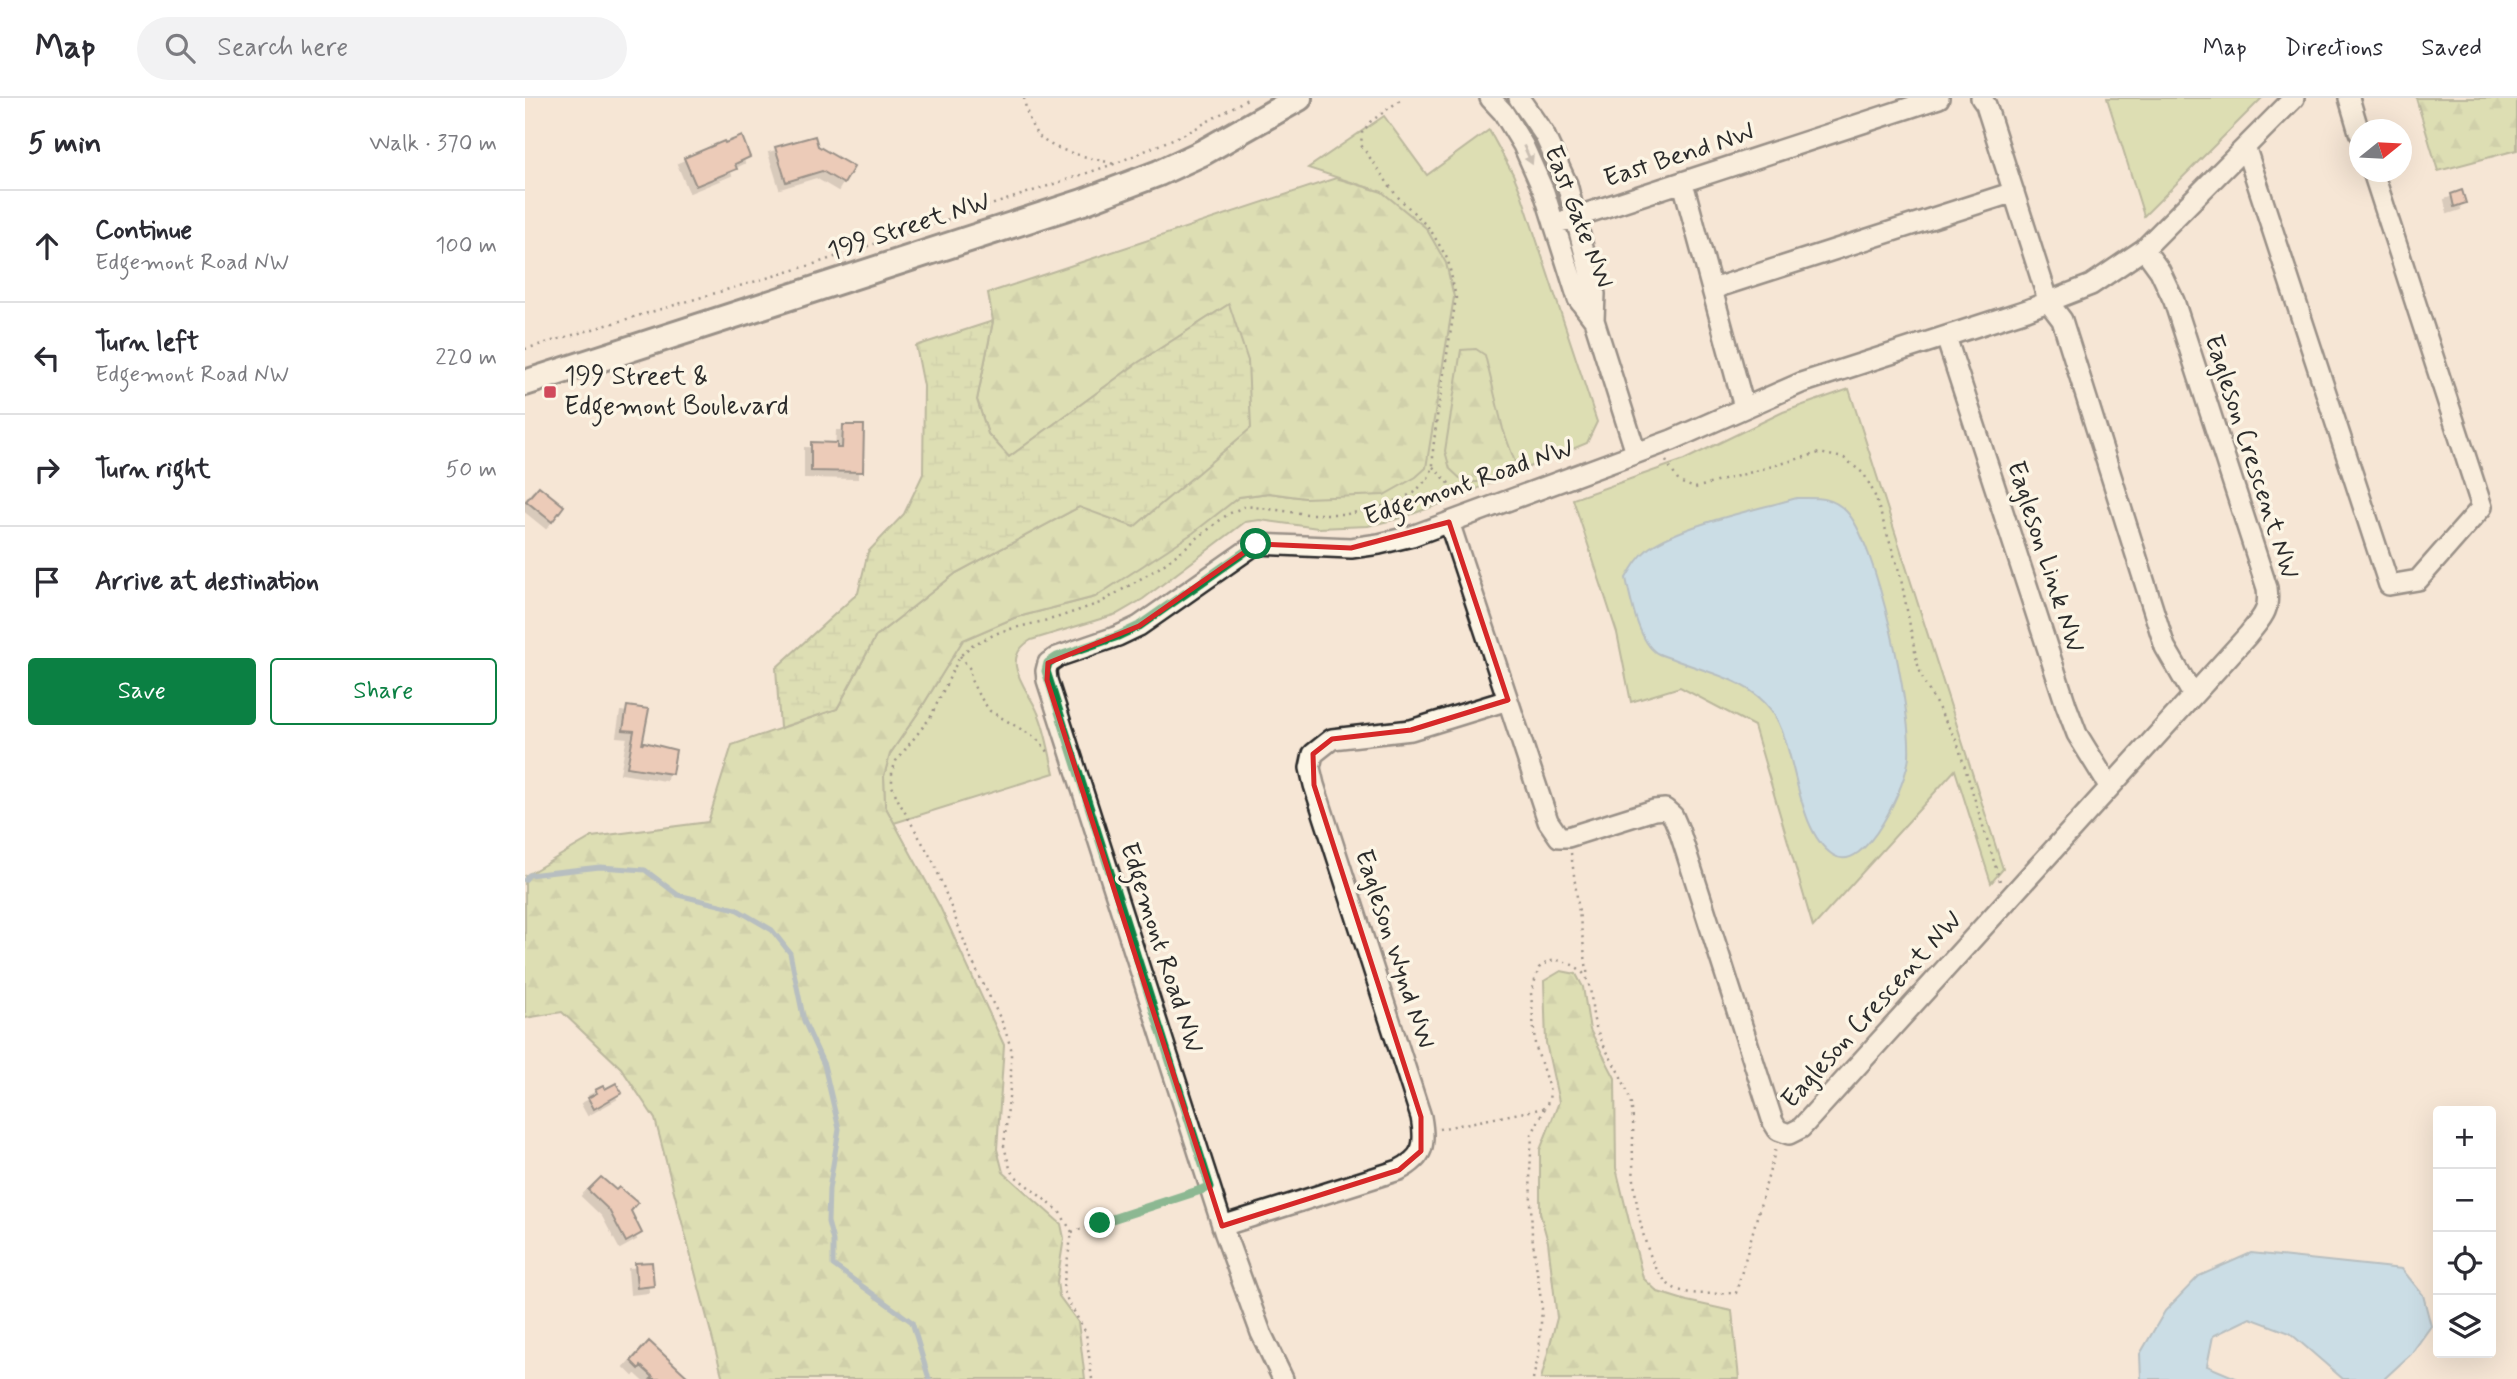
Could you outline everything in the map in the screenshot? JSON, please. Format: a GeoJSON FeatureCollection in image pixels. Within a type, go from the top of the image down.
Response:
{"type":"FeatureCollection","features":[{"type":"Feature","properties":{"kind":"main road","name":"199 Street NW"},"geometry":{"type":"LineString","coordinates":[[525,383],[1083,202],[1159,173],[1202,153],[1299,98]]}},
{"type":"Feature","properties":{"kind":"street","name":"East Gate NW"},"geometry":{"type":"LineString","coordinates":[[1490,98],[1503,112],[1523,145],[1544,192],[1578,299],[1594,320]]}},
{"type":"Feature","properties":{"kind":"street","name":"East Gate NW"},"geometry":{"type":"LineString","coordinates":[[1519,98],[1544,134],[1557,160],[1576,218],[1595,294],[1594,320],[1636,453]]}},
{"type":"Feature","properties":{"kind":"street","name":"East Bend NW"},"geometry":{"type":"LineString","coordinates":[[1554,224],[1939,98]]}},
{"type":"Feature","properties":{"kind":"street"},"geometry":{"type":"LineString","coordinates":[[1981,98],[1986,104],[2049,303],[2062,320],[2165,647],[2193,695]]}},
{"type":"Feature","properties":{"kind":"street","name":"Edgemont Road NW"},"geometry":{"type":"LineString","coordinates":[[1283,1379],[1261,1333],[1222,1226],[1047,680],[1048,663],[1057,657],[1139,626],[1256,544],[1351,548],[1379,544],[1456,519],[1661,444],[1801,383],[2049,303],[2091,285],[2144,249],[2294,98]]}},
{"type":"Feature","properties":{"kind":"street"},"geometry":{"type":"LineString","coordinates":[[2349,98],[2356,119]]}},
{"type":"Feature","properties":{"kind":"street"},"geometry":{"type":"LineString","coordinates":[[2246,149],[2389,585],[2418,580],[2482,506],[2376,182]]}},
{"type":"Feature","properties":{"kind":"street"},"geometry":{"type":"LineString","coordinates":[[1683,183],[1744,407]]}},
{"type":"Feature","properties":{"kind":"street"},"geometry":{"type":"LineString","coordinates":[[1711,289],[2014,192]]}},
{"type":"Feature","properties":{"kind":"street","name":"Eagleson Crescent NW"},"geometry":{"type":"LineString","coordinates":[[1568,837],[1654,810],[1665,809],[1673,816],[1769,1109],[1778,1130],[1789,1134],[1801,1128],[2267,611],[2267,588],[2174,301],[2160,271],[2144,249]]}},
{"type":"Feature","properties":{"kind":"street","name":"Eagleson Link NW"},"geometry":{"type":"LineString","coordinates":[[1946,337],[2066,705],[2077,734],[2109,786]]}},
{"type":"Feature","properties":{"kind":"street"},"geometry":{"type":"LineString","coordinates":[[1456,519],[1508,700],[1548,821],[1559,836],[1568,837]]}},
{"type":"Feature","properties":{"kind":"street","name":"Eagleson Wynd NW"},"geometry":{"type":"LineString","coordinates":[[1424,1133],[1310,768],[1313,754],[1332,739],[1411,730],[1508,700]]}},
{"type":"Feature","properties":{"kind":"street"},"geometry":{"type":"LineString","coordinates":[[1222,1226],[1399,1170],[1414,1162],[1422,1151],[1424,1133]]}},
{"type":"Feature","properties":{"kind":"path"},"geometry":{"type":"LineString","coordinates":[[1024,98],[1027,113],[1039,137],[1053,145],[1114,164]]}},
{"type":"Feature","properties":{"kind":"path"},"geometry":{"type":"LineString","coordinates":[[525,349],[799,269],[1114,164],[1189,132],[1249,98]]}},
{"type":"Feature","properties":{"kind":"path"},"geometry":{"type":"LineString","coordinates":[[1092,1379],[1086,1333],[1063,1288],[1072,1232],[1059,1211],[1014,1176],[1010,1168],[1004,1146],[1011,1079],[1011,1048],[1003,1024],[971,959],[934,863],[892,786],[892,772],[896,761],[930,718],[960,656],[972,645],[1002,631],[1056,618],[1100,603],[1162,566],[1227,514],[1246,506],[1307,514],[1347,514],[1378,508],[1414,493],[1428,478],[1433,467],[1437,417],[1456,298],[1448,260],[1430,229],[1396,195],[1361,145],[1362,133],[1370,122],[1403,98]]}},
{"type":"Feature","properties":{"kind":"path"},"geometry":{"type":"LineString","coordinates":[[1661,444],[1674,476],[1679,482],[1695,488],[1819,453],[1844,458],[1864,474],[1874,493],[1900,573],[1920,671],[1932,700],[1958,742],[2006,900]]}},
{"type":"Feature","properties":{"kind":"path"},"geometry":{"type":"LineString","coordinates":[[1433,467],[1456,495],[1456,519]]}},
{"type":"Feature","properties":{"kind":"path"},"geometry":{"type":"LineString","coordinates":[[960,656],[970,669],[971,680],[990,711],[1036,738],[1051,754],[1061,777],[1077,771]]}},
{"type":"Feature","properties":{"kind":"path"},"geometry":{"type":"LineString","coordinates":[[1568,837],[1596,1027],[1626,1088],[1631,1107],[1635,1195],[1642,1228],[1652,1258],[1668,1283],[1685,1292],[1736,1293],[1774,1158],[1778,1130]]}},
{"type":"Feature","properties":{"kind":"path"},"geometry":{"type":"LineString","coordinates":[[1533,1379],[1539,1353],[1542,1308],[1532,1235],[1532,1134],[1550,1092],[1535,1044],[1531,993],[1539,968],[1554,960],[1572,965],[1588,978]]}},
{"type":"Feature","properties":{"kind":"path"},"geometry":{"type":"LineString","coordinates":[[1424,1133],[1545,1108]]}},
{"type":"Feature","properties":{"kind":"path"},"geometry":{"type":"LineString","coordinates":[[1072,1232],[1210,1187]]}},
{"type":"Feature","properties":{"kind":"highlighted area"},"geometry":{"type":"Polygon","coordinates":[[[1449,522],[1508,700],[1411,730],[1332,739],[1313,754],[1314,785],[1421,1117],[1421,1151],[1399,1170],[1222,1226],[1047,680],[1048,663],[1139,626],[1256,544],[1351,548],[1449,522]]]}},
{"type":"Feature","properties":{"kind":"green space"},"geometry":{"type":"Polygon","coordinates":[[[2107,98],[2262,98],[2144,216],[2107,98]]]}},
{"type":"Feature","properties":{"kind":"green space"},"geometry":{"type":"Polygon","coordinates":[[[2416,98],[2517,98],[2517,150],[2438,171],[2416,98]]]}},
{"type":"Feature","properties":{"kind":"green space"},"geometry":{"type":"Polygon","coordinates":[[[1384,116],[1427,175],[1489,130],[1521,193],[1597,422],[1587,443],[1440,504],[1368,526],[1318,528],[1260,520],[1245,522],[1143,599],[1117,614],[1031,640],[1021,648],[1016,657],[1018,675],[1041,720],[1054,773],[894,823],[885,806],[884,776],[890,754],[963,640],[1014,618],[1095,597],[1239,497],[1269,493],[1305,498],[1449,321],[1454,297],[1382,192],[1308,168],[1384,116]]]}},
{"type":"Feature","properties":{"kind":"green space"},"geometry":{"type":"Polygon","coordinates":[[[1336,178],[1382,192],[1426,228],[1446,263],[1454,297],[1426,468],[1416,477],[1384,495],[1305,498],[1269,493],[1239,497],[1193,533],[1095,597],[1014,618],[963,640],[890,754],[884,776],[885,806],[940,907],[1004,1045],[997,1149],[1003,1172],[1061,1224],[1064,1238],[1057,1282],[1059,1296],[1078,1322],[1085,1379],[723,1379],[655,1119],[621,1068],[562,1012],[525,1018],[525,876],[592,837],[708,822],[732,745],[837,709],[876,636],[956,573],[1079,507],[1229,304],[1136,364],[1009,457],[988,434],[977,400],[993,321],[988,293],[1336,178]]]}},
{"type":"Feature","properties":{"kind":"green space"},"geometry":{"type":"Polygon","coordinates":[[[1229,304],[1248,361],[1251,428],[1134,527],[1079,507],[956,573],[876,636],[837,709],[780,728],[776,668],[858,593],[868,552],[904,514],[923,474],[924,386],[916,346],[993,321],[977,400],[988,434],[1009,457],[1136,364],[1229,304]]]}},
{"type":"Feature","properties":{"kind":"green space"},"geometry":{"type":"Polygon","coordinates":[[[1476,349],[1485,355],[1503,429],[1516,465],[1492,480],[1464,482],[1450,469],[1445,451],[1461,350],[1476,349]]]}},
{"type":"Feature","properties":{"kind":"green space"},"geometry":{"type":"Polygon","coordinates":[[[1849,389],[2003,869],[1991,883],[1955,770],[1813,927],[1754,726],[1680,687],[1631,702],[1617,633],[1573,499],[1684,460],[1783,412],[1849,389]]]}},
{"type":"Feature","properties":{"kind":"green space"},"geometry":{"type":"Polygon","coordinates":[[[1561,971],[1576,974],[1583,987],[1590,1030],[1615,1078],[1616,1168],[1643,1278],[1658,1292],[1732,1311],[1739,1379],[1541,1379],[1557,1318],[1548,1242],[1540,1213],[1540,1150],[1559,1102],[1546,1043],[1544,981],[1561,971]]]}},
{"type":"Feature","properties":{"kind":"water"},"geometry":{"type":"Polygon","coordinates":[[[1797,498],[1824,499],[1835,503],[1846,511],[1858,529],[1880,590],[1905,703],[1909,756],[1901,785],[1883,823],[1871,840],[1859,852],[1846,858],[1833,855],[1820,843],[1811,826],[1803,807],[1787,744],[1771,710],[1762,699],[1739,684],[1654,651],[1639,627],[1626,578],[1642,554],[1664,539],[1720,518],[1797,498]]]}},
{"type":"Feature","properties":{"kind":"water"},"geometry":{"type":"Polygon","coordinates":[[[2251,1253],[2402,1269],[2423,1295],[2431,1326],[2411,1354],[2384,1379],[2343,1379],[2290,1333],[2250,1318],[2213,1336],[2207,1366],[2238,1379],[2141,1379],[2140,1354],[2165,1311],[2199,1276],[2251,1253]]]}},
{"type":"Feature","properties":{"kind":"building"},"geometry":{"type":"Polygon","coordinates":[[[742,136],[750,157],[735,164],[737,169],[696,186],[684,158],[742,136]]]}},
{"type":"Feature","properties":{"kind":"building"},"geometry":{"type":"Polygon","coordinates":[[[815,136],[818,146],[854,167],[844,184],[822,171],[786,182],[775,147],[815,136]]]}},
{"type":"Feature","properties":{"kind":"building"},"geometry":{"type":"Polygon","coordinates":[[[2462,190],[2466,203],[2454,207],[2451,194],[2462,190]]]}},
{"type":"Feature","properties":{"kind":"building"},"geometry":{"type":"Polygon","coordinates":[[[843,425],[864,425],[863,472],[811,471],[811,442],[837,443],[837,448],[842,448],[843,425]]]}},
{"type":"Feature","properties":{"kind":"building"},"geometry":{"type":"Polygon","coordinates":[[[539,486],[564,506],[552,522],[526,501],[539,486]]]}},
{"type":"Feature","properties":{"kind":"building"},"geometry":{"type":"Polygon","coordinates":[[[627,706],[649,709],[642,745],[644,742],[676,750],[672,774],[627,767],[634,731],[623,730],[627,706]]]}},
{"type":"Feature","properties":{"kind":"building"},"geometry":{"type":"Polygon","coordinates":[[[616,1083],[622,1093],[594,1109],[588,1098],[597,1093],[595,1090],[603,1086],[605,1089],[616,1083]]]}},
{"type":"Feature","properties":{"kind":"building"},"geometry":{"type":"Polygon","coordinates":[[[601,1177],[616,1190],[619,1187],[638,1203],[631,1211],[642,1233],[626,1242],[609,1210],[588,1190],[601,1177]]]}},
{"type":"Feature","properties":{"kind":"building"},"geometry":{"type":"Polygon","coordinates":[[[652,1262],[654,1286],[637,1288],[635,1263],[652,1262]]]}},
{"type":"Feature","properties":{"kind":"building"},"geometry":{"type":"Polygon","coordinates":[[[649,1341],[690,1379],[651,1379],[653,1377],[641,1366],[639,1369],[631,1361],[649,1341]]]}},
{"type":"Feature","properties":{"kind":"waterway"},"geometry":{"type":"LineString","coordinates":[[525,880],[529,875],[600,867],[645,870],[678,895],[736,909],[772,930],[790,953],[804,1021],[824,1065],[839,1129],[829,1189],[828,1222],[833,1241],[833,1265],[912,1322],[929,1379]]}},
{"type":"Feature","properties":{"kind":"place","name":"199 Street & Edgemont Boulevard"},"geometry":{"type":"Point","coordinates":[550,392]}},
{"type":"Feature","properties":{"kind":"route"},"geometry":{"type":"LineString","coordinates":[[1100,1223],[1210,1187],[1046,671],[1048,663],[1057,657],[1139,626],[1256,544]]}}]}
